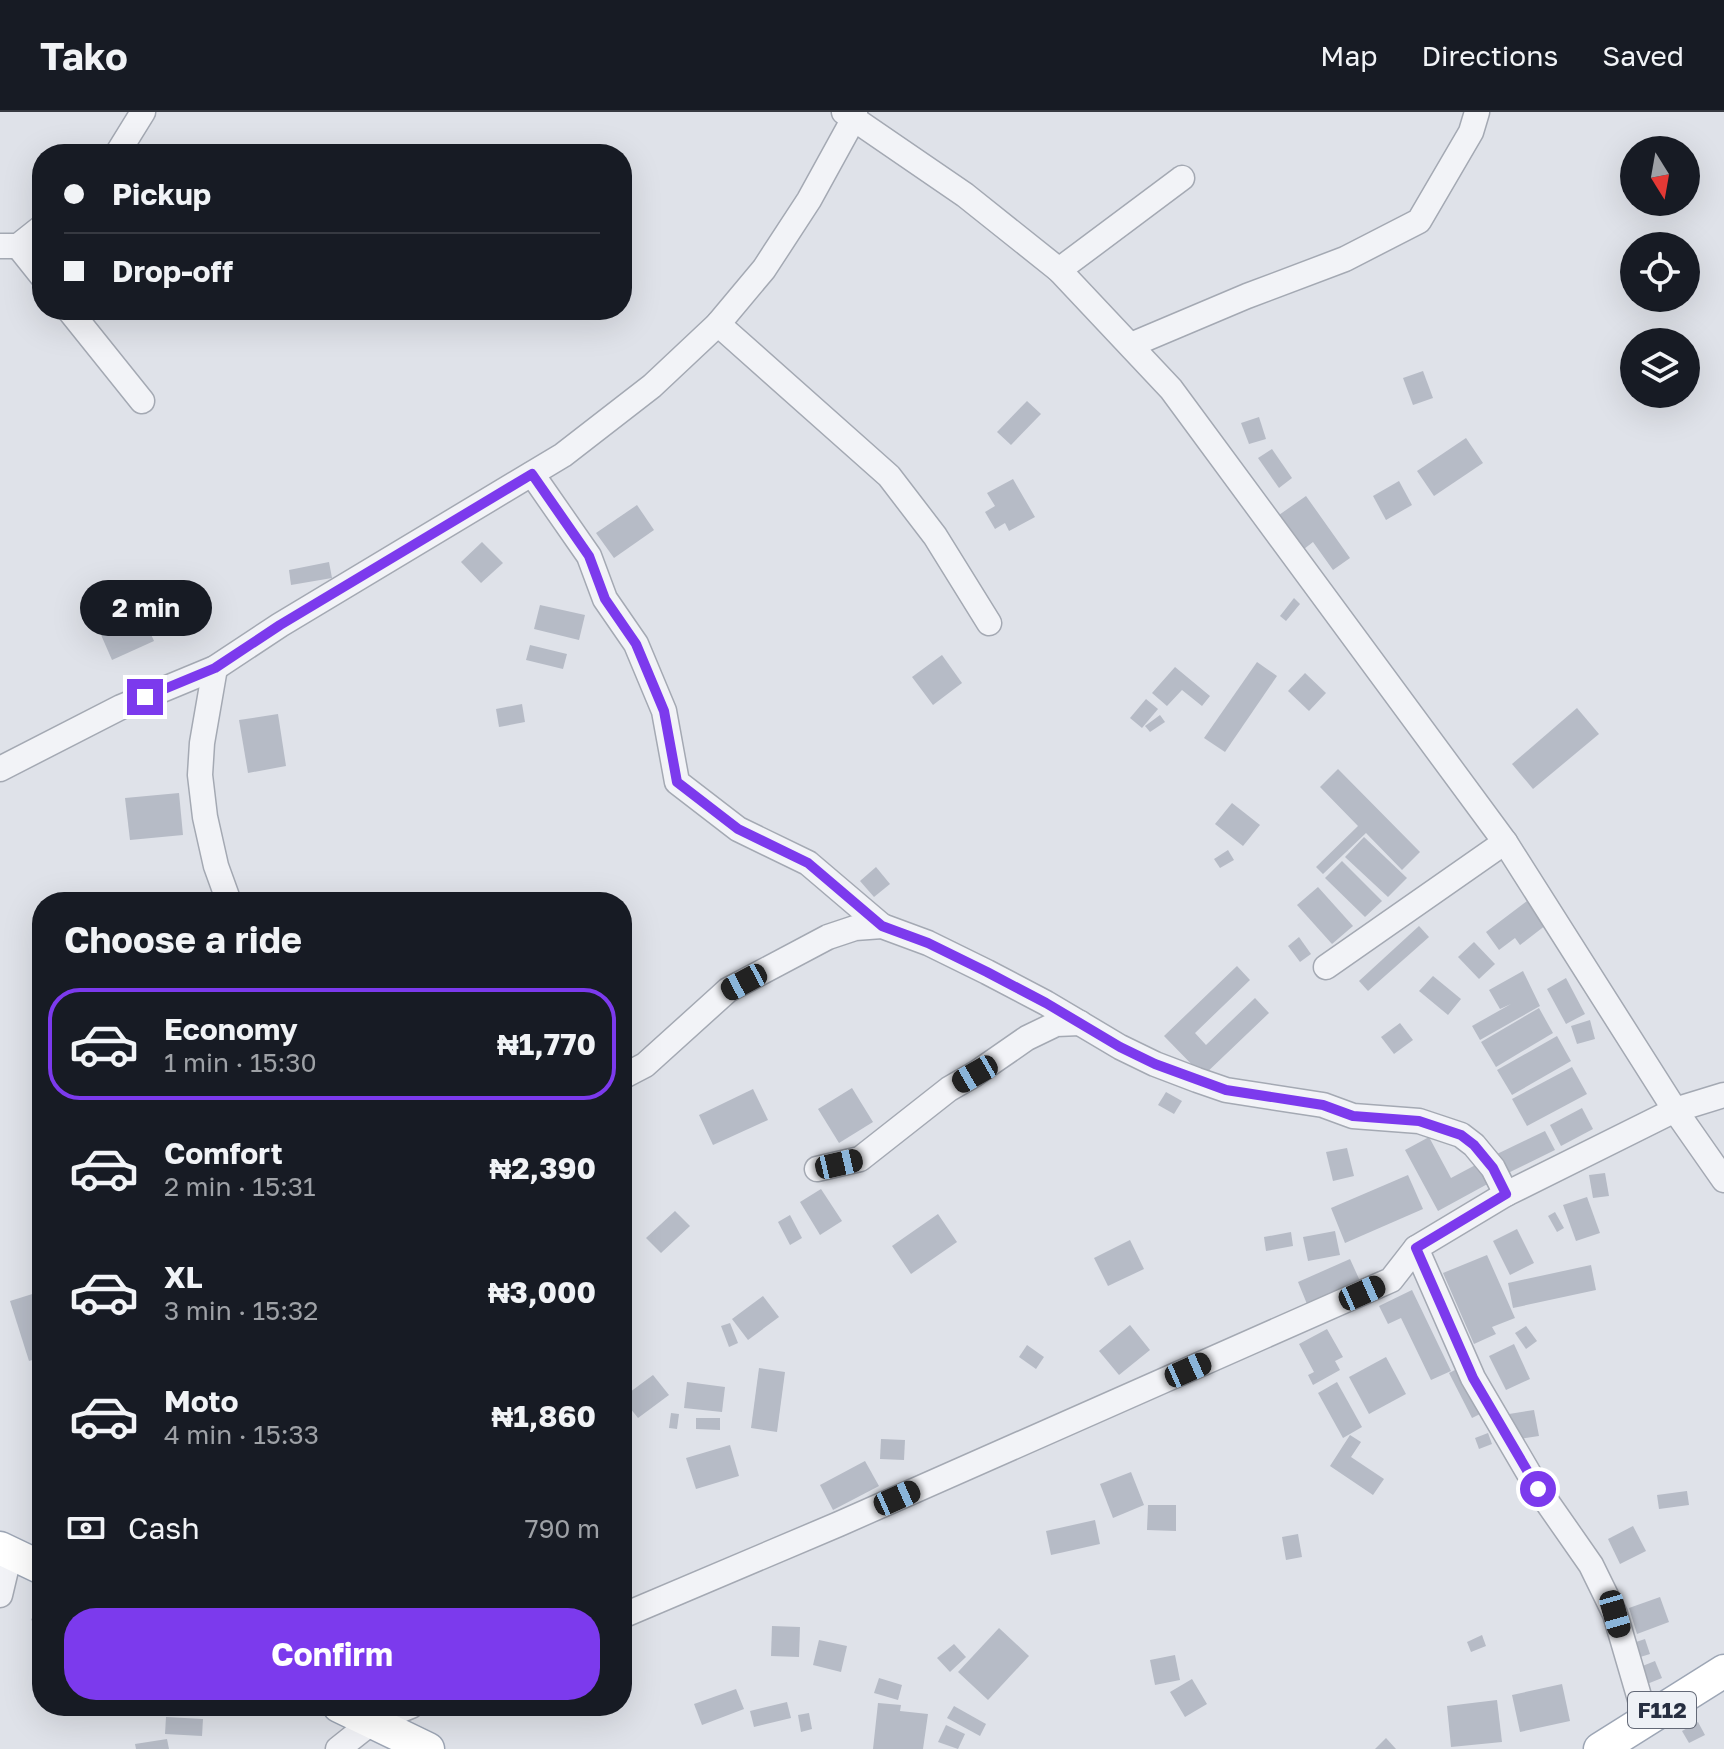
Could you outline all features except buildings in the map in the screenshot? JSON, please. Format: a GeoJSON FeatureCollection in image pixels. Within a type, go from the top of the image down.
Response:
{"type":"FeatureCollection","features":[{"type":"Feature","properties":{"kind":"main road"},"geometry":{"type":"LineString","coordinates":[[5,1551],[32,1563]]}},
{"type":"Feature","properties":{"kind":"main road","name":"F112"},"geometry":{"type":"LineString","coordinates":[[1600,1749],[1724,1671]]}},
{"type":"Feature","properties":{"kind":"main road"},"geometry":{"type":"LineString","coordinates":[[360,1716],[428,1749]]}},
{"type":"Feature","properties":{"kind":"street"},"geometry":{"type":"LineString","coordinates":[[123,144],[143,112]]}},
{"type":"Feature","properties":{"kind":"street"},"geometry":{"type":"LineString","coordinates":[[1131,345],[1345,259],[1419,221],[1471,132],[1477,112]]}},
{"type":"Feature","properties":{"kind":"street"},"geometry":{"type":"LineString","coordinates":[[0,769],[121,707],[215,668],[280,625],[563,455],[652,386],[718,324],[764,269],[794,223],[850,115],[965,195],[1059,270],[1181,402],[1505,842],[1675,1110],[1724,1180]]}},
{"type":"Feature","properties":{"kind":"street"},"geometry":{"type":"LineString","coordinates":[[1059,270],[1182,178]]}},
{"type":"Feature","properties":{"kind":"street"},"geometry":{"type":"LineString","coordinates":[[32,233],[9,246],[32,267]]}},
{"type":"Feature","properties":{"kind":"street"},"geometry":{"type":"LineString","coordinates":[[77,320],[142,401]]}},
{"type":"Feature","properties":{"kind":"street"},"geometry":{"type":"LineString","coordinates":[[718,324],[889,476],[935,536],[989,623]]}},
{"type":"Feature","properties":{"kind":"street"},"geometry":{"type":"LineString","coordinates":[[532,474],[589,556],[605,599],[636,644],[664,711],[677,782],[738,829],[808,863],[882,926],[928,943],[987,972],[1155,1064],[1226,1090],[1323,1105],[1353,1116],[1419,1121],[1461,1135],[1493,1168],[1506,1194]]}},
{"type":"Feature","properties":{"kind":"street"},"geometry":{"type":"LineString","coordinates":[[215,668],[202,743],[200,775],[216,866],[225,892]]}},
{"type":"Feature","properties":{"kind":"street"},"geometry":{"type":"LineString","coordinates":[[1326,967],[1505,842]]}},
{"type":"Feature","properties":{"kind":"street"},"geometry":{"type":"LineString","coordinates":[[632,1072],[645,1065],[728,990],[828,937],[855,928],[882,926]]}},
{"type":"Feature","properties":{"kind":"street"},"geometry":{"type":"LineString","coordinates":[[817,1169],[860,1159],[949,1089],[1027,1038],[1056,1024],[1080,1023]]}},
{"type":"Feature","properties":{"kind":"street"},"geometry":{"type":"LineString","coordinates":[[632,1612],[839,1524],[1391,1280],[1416,1248],[1506,1194],[1675,1110],[1724,1095]]}},
{"type":"Feature","properties":{"kind":"street"},"geometry":{"type":"LineString","coordinates":[[1416,1248],[1480,1390],[1538,1489],[1597,1577],[1615,1614],[1646,1720]]}},
{"type":"Feature","properties":{"kind":"street"},"geometry":{"type":"LineString","coordinates":[[0,1595],[5,1551]]}},
{"type":"Feature","properties":{"kind":"street"},"geometry":{"type":"LineString","coordinates":[[338,1749],[372,1722],[387,1716]]}},
{"type":"Feature","properties":{"kind":"route"},"geometry":{"type":"LineString","coordinates":[[145,697],[215,668],[280,625],[532,474],[589,556],[605,599],[636,644],[664,711],[677,782],[738,829],[808,863],[882,926],[928,943],[987,972],[1155,1064],[1226,1090],[1323,1105],[1353,1116],[1419,1121],[1461,1135],[1474,1145],[1493,1168],[1506,1194],[1416,1248],[1473,1378],[1538,1489]]}}]}
